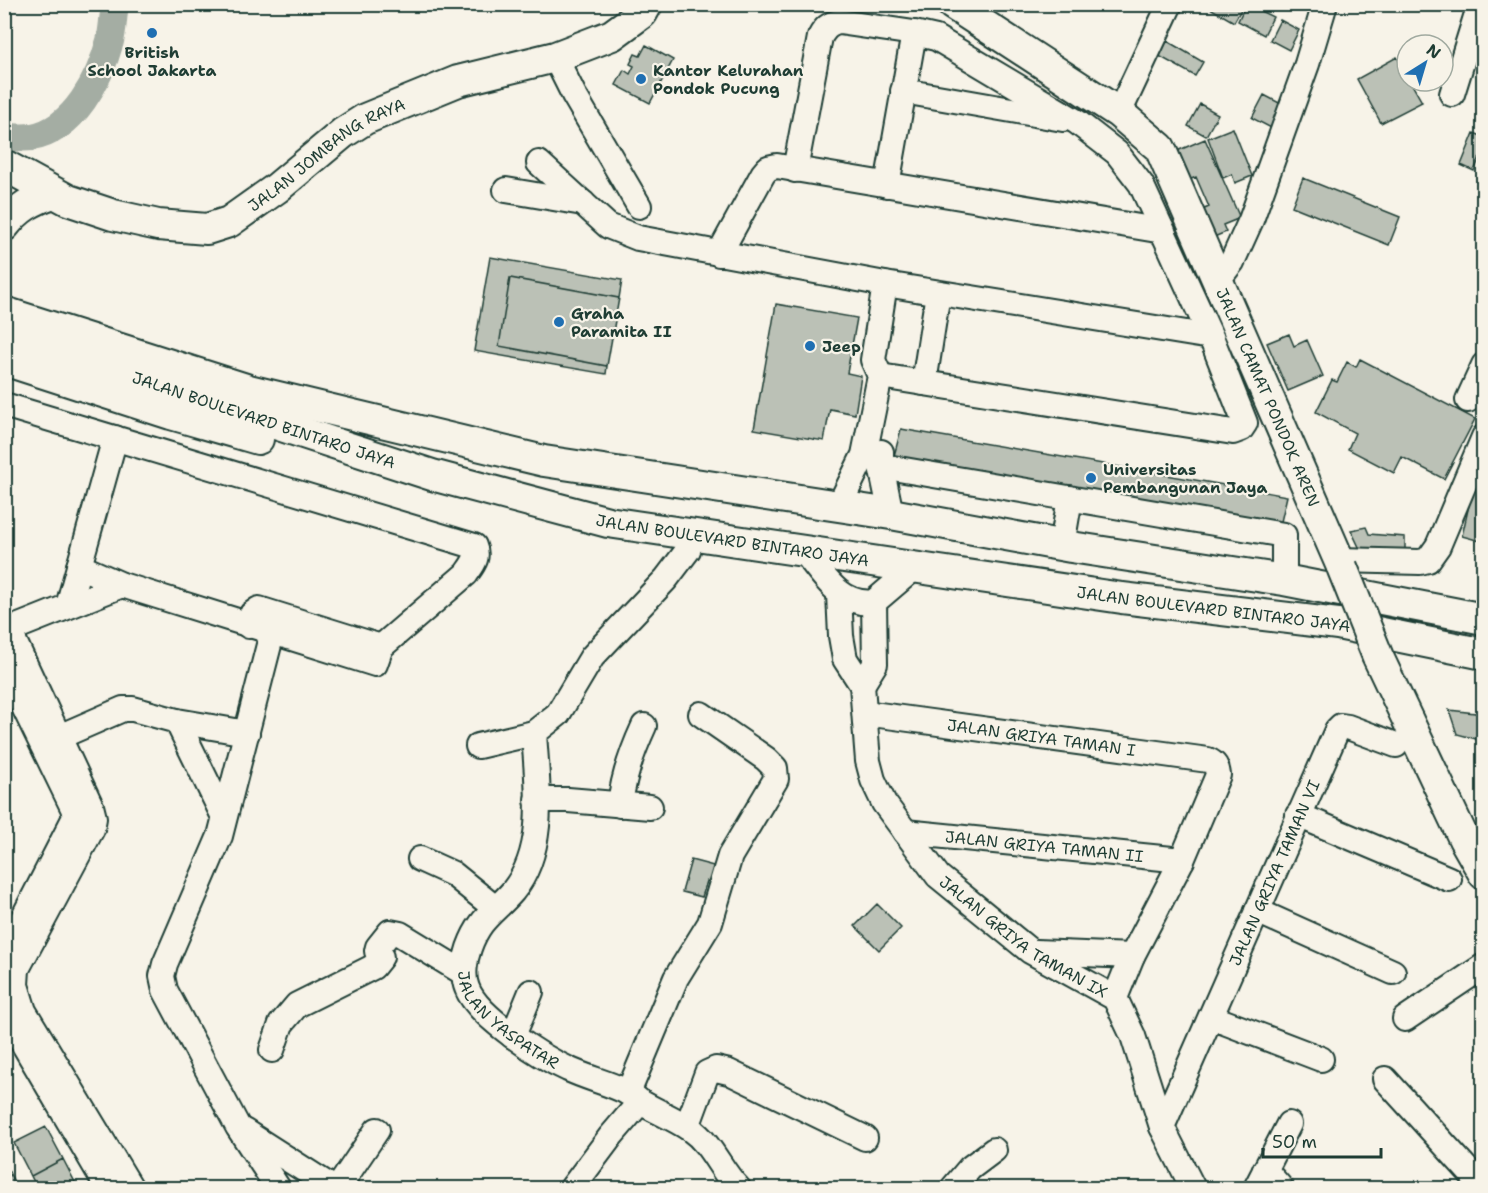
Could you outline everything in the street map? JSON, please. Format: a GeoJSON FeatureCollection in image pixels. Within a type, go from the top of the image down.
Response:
{"type":"FeatureCollection","features":[{"type":"Feature","properties":{"kind":"main road","name":"JALAN CAMAT PONDOK AREN"},"geometry":{"type":"LineString","coordinates":[[952,4],[1119,113],[1162,152],[1341,563],[1378,657],[1464,838],[1484,874]]}},
{"type":"Feature","properties":{"kind":"main road","name":"JALAN JOMBANG RAYA"},"geometry":{"type":"LineString","coordinates":[[4,165],[68,200],[113,215],[158,225],[207,229],[229,222],[277,188],[343,133],[365,120],[458,81],[555,57],[612,35],[641,7]]}},
{"type":"Feature","properties":{"kind":"main road"},"geometry":{"type":"LineString","coordinates":[[4,226],[25,204],[53,193]]}},
{"type":"Feature","properties":{"kind":"main road","name":"JALAN BOULEVARD BINTARO JAYA"},"geometry":{"type":"LineString","coordinates":[[4,312],[245,402],[423,472],[608,522],[1122,598],[1338,624],[1484,654]]}},
{"type":"Feature","properties":{"kind":"main road","name":"JALAN BOULEVARD BINTARO JAYA"},"geometry":{"type":"LineString","coordinates":[[4,333],[245,402],[532,458],[891,514],[1067,546],[1284,580],[1484,619]]}},
{"type":"Feature","properties":{"kind":"main road"},"geometry":{"type":"LineString","coordinates":[[4,360],[171,414],[307,453],[365,468],[423,472]]}},
{"type":"Feature","properties":{"kind":"main road"},"geometry":{"type":"LineString","coordinates":[[525,501],[511,480],[512,471],[518,463],[532,458]]}},
{"type":"Feature","properties":{"kind":"street"},"geometry":{"type":"LineString","coordinates":[[1119,113],[1170,4]]}},
{"type":"Feature","properties":{"kind":"street"},"geometry":{"type":"LineString","coordinates":[[1452,94],[1480,4]]}},
{"type":"Feature","properties":{"kind":"street"},"geometry":{"type":"LineString","coordinates":[[1216,276],[1225,272],[1232,262],[1251,220],[1318,7]]}},
{"type":"Feature","properties":{"kind":"street"},"geometry":{"type":"LineString","coordinates":[[795,170],[820,37],[830,24],[839,22],[914,33],[936,39],[958,50],[1077,122],[1117,153],[1141,184],[1211,337],[1245,423],[1241,429],[1233,432],[888,378],[873,360],[885,284]]}},
{"type":"Feature","properties":{"kind":"street"},"geometry":{"type":"LineString","coordinates":[[887,185],[914,33]]}},
{"type":"Feature","properties":{"kind":"street"},"geometry":{"type":"LineString","coordinates":[[555,57],[639,206]]}},
{"type":"Feature","properties":{"kind":"street"},"geometry":{"type":"LineString","coordinates":[[903,92],[1077,122]]}},
{"type":"Feature","properties":{"kind":"street"},"geometry":{"type":"LineString","coordinates":[[539,163],[608,226],[623,234],[885,284],[1211,337]]}},
{"type":"Feature","properties":{"kind":"street"},"geometry":{"type":"LineString","coordinates":[[719,254],[763,174],[768,168],[777,166],[1163,231]]}},
{"type":"Feature","properties":{"kind":"street"},"geometry":{"type":"LineString","coordinates":[[506,190],[583,203]]}},
{"type":"Feature","properties":{"kind":"street"},"geometry":{"type":"LineString","coordinates":[[924,383],[938,293]]}},
{"type":"Feature","properties":{"kind":"street"},"geometry":{"type":"LineString","coordinates":[[1468,400],[1484,365]]}},
{"type":"Feature","properties":{"kind":"street"},"geometry":{"type":"LineString","coordinates":[[888,378],[875,459],[891,514]]}},
{"type":"Feature","properties":{"kind":"street"},"geometry":{"type":"LineString","coordinates":[[4,405],[474,546],[477,553],[476,560],[466,574],[381,647],[377,662],[371,664],[122,585],[79,566]]}},
{"type":"Feature","properties":{"kind":"street"},"geometry":{"type":"LineString","coordinates":[[1341,563],[1428,560],[1438,546],[1484,437]]}},
{"type":"Feature","properties":{"kind":"street"},"geometry":{"type":"LineString","coordinates":[[68,606],[115,438]]}},
{"type":"Feature","properties":{"kind":"street"},"geometry":{"type":"LineString","coordinates":[[875,459],[1074,499],[1284,535],[1284,580]]}},
{"type":"Feature","properties":{"kind":"street"},"geometry":{"type":"LineString","coordinates":[[839,506],[875,459]]}},
{"type":"Feature","properties":{"kind":"street"},"geometry":{"type":"LineString","coordinates":[[1067,546],[1074,499]]}},
{"type":"Feature","properties":{"kind":"street"},"geometry":{"type":"LineString","coordinates":[[478,746],[534,733],[558,714],[592,657],[666,579],[688,550],[693,536]]}},
{"type":"Feature","properties":{"kind":"street"},"geometry":{"type":"LineString","coordinates":[[803,550],[839,594],[849,599],[874,602],[915,567]]}},
{"type":"Feature","properties":{"kind":"street"},"geometry":{"type":"LineString","coordinates":[[4,955],[75,817],[50,740],[6,630],[122,585]]}},
{"type":"Feature","properties":{"kind":"street","name":"JALAN GRIYA TAMAN IX"},"geometry":{"type":"LineString","coordinates":[[839,594],[841,636],[845,659],[862,685],[868,761],[873,780],[884,803],[938,876],[1030,951],[1115,998],[1133,1036],[1162,1127],[1193,1188]]}},
{"type":"Feature","properties":{"kind":"street"},"geometry":{"type":"LineString","coordinates":[[862,685],[875,664],[874,602]]}},
{"type":"Feature","properties":{"kind":"street"},"geometry":{"type":"LineString","coordinates":[[249,626],[252,614],[259,609],[381,647]]}},
{"type":"Feature","properties":{"kind":"street"},"geometry":{"type":"LineString","coordinates":[[272,633],[219,836],[162,976],[165,990],[238,1127],[278,1188]]}},
{"type":"Feature","properties":{"kind":"street"},"geometry":{"type":"LineString","coordinates":[[4,666],[91,806],[94,818],[92,829],[17,969],[11,1009],[108,1188]]}},
{"type":"Feature","properties":{"kind":"street"},"geometry":{"type":"LineString","coordinates":[[50,740],[123,709],[247,733]]}},
{"type":"Feature","properties":{"kind":"street","name":"JALAN GRIYA TAMAN I"},"geometry":{"type":"LineString","coordinates":[[865,712],[1208,760],[1217,768],[1218,775],[1182,860]]}},
{"type":"Feature","properties":{"kind":"street"},"geometry":{"type":"LineString","coordinates":[[572,1188],[611,1136],[634,1097],[676,978],[710,922],[730,856],[776,779],[775,768],[766,759],[701,714]]}},
{"type":"Feature","properties":{"kind":"street"},"geometry":{"type":"LineString","coordinates":[[177,721],[224,817]]}},
{"type":"Feature","properties":{"kind":"street"},"geometry":{"type":"LineString","coordinates":[[620,805],[625,775],[644,726]]}},
{"type":"Feature","properties":{"kind":"street","name":"JALAN GRIYA TAMAN VI"},"geometry":{"type":"LineString","coordinates":[[1162,1127],[1337,730],[1341,726],[1348,727],[1396,745]]}},
{"type":"Feature","properties":{"kind":"street","name":"JALAN YASPATAR"},"geometry":{"type":"LineString","coordinates":[[534,733],[536,844],[529,865],[513,891],[486,916],[476,932],[468,950],[464,973],[467,988],[477,1004],[513,1036],[567,1068],[634,1097],[687,1127],[707,1144],[731,1186]]}},
{"type":"Feature","properties":{"kind":"street"},"geometry":{"type":"LineString","coordinates":[[537,800],[568,800],[650,807]]}},
{"type":"Feature","properties":{"kind":"street"},"geometry":{"type":"LineString","coordinates":[[1298,815],[1449,879]]}},
{"type":"Feature","properties":{"kind":"street","name":"JALAN GRIYA TAMAN II"},"geometry":{"type":"LineString","coordinates":[[906,832],[1182,860]]}},
{"type":"Feature","properties":{"kind":"street"},"geometry":{"type":"LineString","coordinates":[[420,859],[453,874],[495,908]]}},
{"type":"Feature","properties":{"kind":"street"},"geometry":{"type":"LineString","coordinates":[[1115,998],[1132,956],[1182,860]]}},
{"type":"Feature","properties":{"kind":"street"},"geometry":{"type":"LineString","coordinates":[[1257,911],[1393,972]]}},
{"type":"Feature","properties":{"kind":"street"},"geometry":{"type":"LineString","coordinates":[[272,1050],[281,1024],[297,1005],[373,967],[381,957],[376,951],[390,932],[400,934],[464,973]]}},
{"type":"Feature","properties":{"kind":"street"},"geometry":{"type":"LineString","coordinates":[[1030,951],[1132,956]]}},
{"type":"Feature","properties":{"kind":"street"},"geometry":{"type":"LineString","coordinates":[[1405,1020],[1484,966]]}},
{"type":"Feature","properties":{"kind":"street"},"geometry":{"type":"LineString","coordinates":[[513,1036],[531,992]]}},
{"type":"Feature","properties":{"kind":"street"},"geometry":{"type":"LineString","coordinates":[[11,1009],[131,1188]]}},
{"type":"Feature","properties":{"kind":"street"},"geometry":{"type":"LineString","coordinates":[[1210,1017],[1321,1059]]}},
{"type":"Feature","properties":{"kind":"street"},"geometry":{"type":"LineString","coordinates":[[687,1127],[707,1073],[716,1069],[729,1072],[865,1138]]}},
{"type":"Feature","properties":{"kind":"street"},"geometry":{"type":"LineString","coordinates":[[1385,1079],[1484,1188]]}},
{"type":"Feature","properties":{"kind":"street"},"geometry":{"type":"LineString","coordinates":[[1281,1188],[1260,1179],[1289,1124]]}},
{"type":"Feature","properties":{"kind":"street"},"geometry":{"type":"LineString","coordinates":[[238,1127],[333,1188]]}},
{"type":"Feature","properties":{"kind":"street"},"geometry":{"type":"LineString","coordinates":[[338,1188],[377,1130]]}},
{"type":"Feature","properties":{"kind":"street"},"geometry":{"type":"LineString","coordinates":[[953,1188],[970,1168],[994,1150]]}},
{"type":"Feature","properties":{"kind":"building"},"geometry":{"type":"Polygon","coordinates":[[[1203,4],[1244,4],[1234,22],[1203,4]]]}},
{"type":"Feature","properties":{"kind":"building"},"geometry":{"type":"Polygon","coordinates":[[[1246,4],[1273,17],[1264,35],[1238,21],[1246,4]]]}},
{"type":"Feature","properties":{"kind":"building"},"geometry":{"type":"Polygon","coordinates":[[[1280,20],[1299,30],[1289,50],[1270,40],[1280,20]]]}},
{"type":"Feature","properties":{"kind":"building"},"geometry":{"type":"Polygon","coordinates":[[[1167,41],[1203,62],[1195,76],[1159,56],[1167,41]]]}},
{"type":"Feature","properties":{"kind":"building","name":"Kantor Kelurahan Pondok Pucung"},"geometry":{"type":"Polygon","coordinates":[[[646,45],[673,60],[650,103],[616,85],[624,70],[630,74],[634,66],[630,64],[635,54],[640,56],[646,45]]]}},
{"type":"Feature","properties":{"kind":"building"},"geometry":{"type":"Polygon","coordinates":[[[1395,58],[1395,93],[1417,93],[1422,102],[1381,123],[1357,79],[1395,58]]]}},
{"type":"Feature","properties":{"kind":"building"},"geometry":{"type":"Polygon","coordinates":[[[1264,95],[1287,107],[1275,130],[1252,118],[1264,95]]]}},
{"type":"Feature","properties":{"kind":"building"},"geometry":{"type":"Polygon","coordinates":[[[1200,104],[1218,114],[1206,136],[1188,126],[1200,104]]]}},
{"type":"Feature","properties":{"kind":"building"},"geometry":{"type":"Polygon","coordinates":[[[1233,128],[1252,176],[1235,183],[1232,174],[1223,178],[1208,138],[1233,128]]]}},
{"type":"Feature","properties":{"kind":"building"},"geometry":{"type":"Polygon","coordinates":[[[1474,133],[1484,137],[1484,148],[1474,171],[1461,165],[1474,133]]]}},
{"type":"Feature","properties":{"kind":"building"},"geometry":{"type":"Polygon","coordinates":[[[1205,139],[1240,218],[1223,225],[1226,232],[1214,237],[1202,210],[1209,207],[1196,177],[1189,180],[1177,151],[1205,139]]]}},
{"type":"Feature","properties":{"kind":"building"},"geometry":{"type":"Polygon","coordinates":[[[1303,178],[1400,217],[1389,245],[1292,206],[1303,178]]]}},
{"type":"Feature","properties":{"kind":"building"},"geometry":{"type":"Polygon","coordinates":[[[490,257],[622,280],[619,298],[510,278],[499,346],[607,366],[606,374],[474,351],[490,257]]]}},
{"type":"Feature","properties":{"kind":"building","name":"Graha Paramita II"},"geometry":{"type":"Polygon","coordinates":[[[510,278],[619,298],[607,366],[499,346],[510,278]]]}},
{"type":"Feature","properties":{"kind":"building","name":"Jeep"},"geometry":{"type":"Polygon","coordinates":[[[776,304],[857,318],[847,373],[861,376],[855,414],[830,409],[824,441],[754,429],[776,304]]]}},
{"type":"Feature","properties":{"kind":"building"},"geometry":{"type":"Polygon","coordinates":[[[1289,334],[1294,346],[1307,340],[1323,376],[1288,391],[1267,343],[1289,334]]]}},
{"type":"Feature","properties":{"kind":"building"},"geometry":{"type":"Polygon","coordinates":[[[1360,359],[1475,419],[1444,479],[1402,457],[1394,473],[1348,449],[1355,433],[1316,412],[1332,380],[1337,382],[1347,362],[1356,367],[1360,359]]]}},
{"type":"Feature","properties":{"kind":"building","name":"Universitas Pembangunan Jaya"},"geometry":{"type":"Polygon","coordinates":[[[901,429],[1287,496],[1280,526],[893,460],[901,429]]]}},
{"type":"Feature","properties":{"kind":"building"},"geometry":{"type":"Polygon","coordinates":[[[1484,455],[1484,542],[1462,536],[1479,461],[1484,455]]]}},
{"type":"Feature","properties":{"kind":"building"},"geometry":{"type":"Polygon","coordinates":[[[1366,527],[1369,534],[1405,537],[1405,550],[1360,549],[1351,530],[1366,527]]]}},
{"type":"Feature","properties":{"kind":"building"},"geometry":{"type":"Polygon","coordinates":[[[1449,710],[1484,714],[1484,752],[1476,739],[1457,734],[1449,710]]]}},
{"type":"Feature","properties":{"kind":"building"},"geometry":{"type":"Polygon","coordinates":[[[691,860],[721,868],[716,884],[707,881],[702,897],[682,892],[691,860]]]}},
{"type":"Feature","properties":{"kind":"building"},"geometry":{"type":"Polygon","coordinates":[[[877,904],[901,928],[879,950],[855,926],[877,904]]]}},
{"type":"Feature","properties":{"kind":"building"},"geometry":{"type":"Polygon","coordinates":[[[46,1127],[63,1159],[31,1176],[14,1143],[46,1127]]]}},
{"type":"Feature","properties":{"kind":"building"},"geometry":{"type":"Polygon","coordinates":[[[63,1159],[78,1188],[37,1188],[31,1176],[63,1159]]]}},
{"type":"Feature","properties":{"kind":"building"},"geometry":{"type":"Polygon","coordinates":[[[4,1162],[15,1184],[6,1188],[4,1188],[4,1162]]]}},
{"type":"Feature","properties":{"kind":"waterway"},"geometry":{"type":"LineString","coordinates":[[4,137],[32,137],[47,132],[60,124],[83,100],[100,71],[106,55],[115,4]]}},
{"type":"Feature","properties":{"kind":"place","name":"British School Jakarta"},"geometry":{"type":"Point","coordinates":[152,33]}},
{"type":"Feature","properties":{"kind":"place","name":"Kantor Kelurahan Pondok Pucung"},"geometry":{"type":"Point","coordinates":[641,79]}},
{"type":"Feature","properties":{"kind":"place","name":"Graha Paramita II"},"geometry":{"type":"Point","coordinates":[559,322]}},
{"type":"Feature","properties":{"kind":"place","name":"Jeep"},"geometry":{"type":"Point","coordinates":[810,346]}},
{"type":"Feature","properties":{"kind":"place","name":"Universitas Pembangunan Jaya"},"geometry":{"type":"Point","coordinates":[1091,478]}}]}
